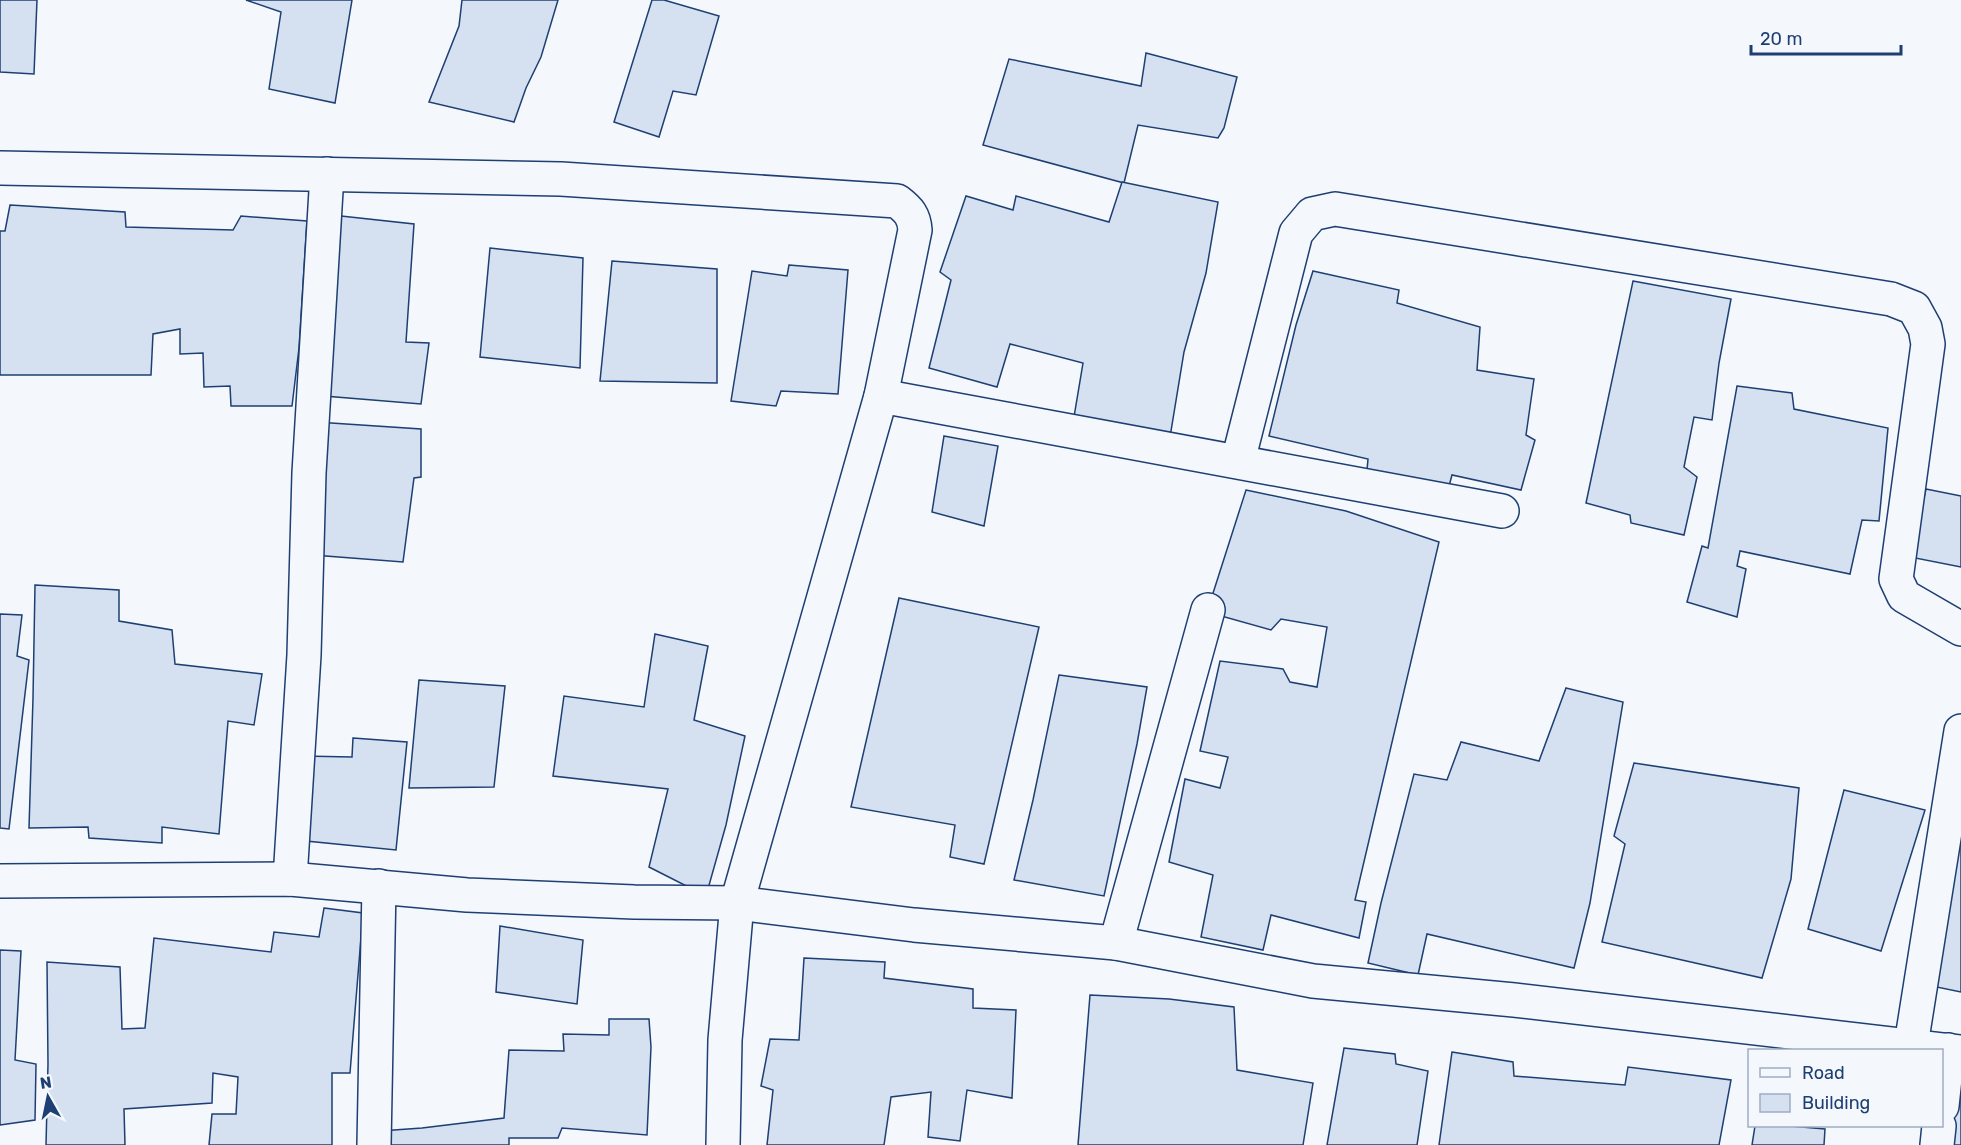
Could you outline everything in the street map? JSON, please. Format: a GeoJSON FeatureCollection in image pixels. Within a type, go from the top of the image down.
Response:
{"type":"FeatureCollection","features":[{"type":"Feature","properties":{"kind":"street"},"geometry":{"type":"LineString","coordinates":[[0,168],[561,179],[897,201],[909,210],[914,220],[915,230],[881,396],[737,903],[725,1040],[723,1145]]}},
{"type":"Feature","properties":{"kind":"street"},"geometry":{"type":"LineString","coordinates":[[290,879],[304,655],[309,472],[327,174]]}},
{"type":"Feature","properties":{"kind":"street"},"geometry":{"type":"LineString","coordinates":[[1238,461],[1296,233],[1312,214],[1335,209],[1891,299],[1914,308],[1925,328],[1928,344],[1896,579],[1904,596],[1961,629]]}},
{"type":"Feature","properties":{"kind":"street"},"geometry":{"type":"LineString","coordinates":[[881,396],[1502,511]]}},
{"type":"Feature","properties":{"kind":"street"},"geometry":{"type":"LineString","coordinates":[[1116,943],[1208,610]]}},
{"type":"Feature","properties":{"kind":"street"},"geometry":{"type":"LineString","coordinates":[[1911,1045],[1961,731]]}},
{"type":"Feature","properties":{"kind":"street"},"geometry":{"type":"LineString","coordinates":[[0,881],[290,879],[467,895],[634,902],[737,903],[914,925],[1116,943],[1313,981],[1514,1000],[1940,1049]]}},
{"type":"Feature","properties":{"kind":"street"},"geometry":{"type":"LineString","coordinates":[[374,1145],[379,886]]}},
{"type":"Feature","properties":{"kind":"street"},"geometry":{"type":"LineString","coordinates":[[1943,1098],[1955,1051]]}},
{"type":"Feature","properties":{"kind":"street"},"geometry":{"type":"LineString","coordinates":[[1937,1145],[1939,1127]]}},
{"type":"Feature","properties":{"kind":"building"},"geometry":{"type":"Polygon","coordinates":[[[0,0],[37,0],[34,74],[0,72],[0,0]]]}},
{"type":"Feature","properties":{"kind":"building"},"geometry":{"type":"Polygon","coordinates":[[[246,0],[352,0],[335,103],[269,89],[281,12],[246,0]]]}},
{"type":"Feature","properties":{"kind":"building"},"geometry":{"type":"Polygon","coordinates":[[[462,0],[558,0],[541,57],[526,88],[514,122],[429,102],[459,26],[462,0]]]}},
{"type":"Feature","properties":{"kind":"building"},"geometry":{"type":"Polygon","coordinates":[[[652,0],[664,0],[719,16],[696,95],[673,91],[659,137],[614,122],[652,0]]]}},
{"type":"Feature","properties":{"kind":"building"},"geometry":{"type":"Polygon","coordinates":[[[1146,53],[1237,77],[1224,128],[1218,138],[1138,125],[1124,183],[983,145],[1009,59],[1141,86],[1146,53]]]}},
{"type":"Feature","properties":{"kind":"building"},"geometry":{"type":"Polygon","coordinates":[[[1122,182],[1218,202],[1206,273],[1184,352],[1170,437],[1074,417],[1083,363],[1010,344],[997,387],[929,368],[951,280],[940,272],[966,196],[1013,210],[1016,196],[1109,222],[1122,182]]]}},
{"type":"Feature","properties":{"kind":"building"},"geometry":{"type":"Polygon","coordinates":[[[10,205],[125,212],[126,227],[233,230],[241,216],[307,221],[299,348],[292,406],[231,406],[230,386],[204,387],[203,353],[180,354],[180,329],[153,334],[151,375],[0,375],[0,231],[5,231],[10,205]]]}},
{"type":"Feature","properties":{"kind":"building"},"geometry":{"type":"Polygon","coordinates":[[[341,216],[414,224],[406,342],[429,343],[421,404],[324,396],[328,328],[341,216]]]}},
{"type":"Feature","properties":{"kind":"building"},"geometry":{"type":"Polygon","coordinates":[[[490,248],[583,258],[580,368],[480,357],[490,248]]]}},
{"type":"Feature","properties":{"kind":"building"},"geometry":{"type":"Polygon","coordinates":[[[612,261],[717,269],[717,383],[600,381],[612,261]]]}},
{"type":"Feature","properties":{"kind":"building"},"geometry":{"type":"Polygon","coordinates":[[[789,265],[848,270],[838,394],[781,391],[776,406],[731,401],[752,271],[787,276],[789,265]]]}},
{"type":"Feature","properties":{"kind":"building"},"geometry":{"type":"Polygon","coordinates":[[[1313,271],[1399,290],[1397,303],[1480,327],[1477,370],[1534,379],[1526,435],[1535,440],[1521,490],[1452,475],[1448,490],[1367,470],[1368,459],[1269,436],[1296,325],[1313,271]]]}},
{"type":"Feature","properties":{"kind":"building"},"geometry":{"type":"Polygon","coordinates":[[[1633,281],[1731,299],[1719,363],[1712,420],[1694,417],[1684,467],[1697,477],[1684,535],[1631,523],[1630,515],[1586,503],[1633,281]]]}},
{"type":"Feature","properties":{"kind":"building"},"geometry":{"type":"Polygon","coordinates":[[[1737,386],[1792,393],[1794,409],[1888,428],[1879,521],[1862,520],[1850,574],[1740,551],[1737,566],[1746,569],[1737,617],[1687,602],[1702,546],[1708,548],[1737,386]]]}},
{"type":"Feature","properties":{"kind":"building"},"geometry":{"type":"Polygon","coordinates":[[[316,422],[421,429],[421,477],[414,478],[403,562],[313,555],[316,422]]]}},
{"type":"Feature","properties":{"kind":"building"},"geometry":{"type":"Polygon","coordinates":[[[944,436],[998,446],[984,526],[932,512],[944,436]]]}},
{"type":"Feature","properties":{"kind":"building"},"geometry":{"type":"Polygon","coordinates":[[[1926,489],[1961,496],[1961,567],[1910,557],[1926,489]]]}},
{"type":"Feature","properties":{"kind":"building"},"geometry":{"type":"Polygon","coordinates":[[[1246,490],[1346,511],[1439,542],[1355,900],[1366,902],[1359,938],[1271,915],[1263,950],[1201,937],[1213,875],[1169,862],[1185,779],[1220,788],[1228,757],[1200,751],[1220,661],[1283,669],[1290,682],[1317,687],[1327,627],[1281,619],[1271,630],[1207,612],[1246,490]]]}},
{"type":"Feature","properties":{"kind":"building"},"geometry":{"type":"Polygon","coordinates":[[[35,585],[119,590],[119,621],[172,630],[175,664],[262,674],[254,725],[228,721],[219,834],[162,827],[162,843],[89,838],[88,827],[29,828],[35,585]]]}},
{"type":"Feature","properties":{"kind":"building"},"geometry":{"type":"Polygon","coordinates":[[[899,598],[1039,627],[984,864],[950,857],[955,825],[851,807],[899,598]]]}},
{"type":"Feature","properties":{"kind":"building"},"geometry":{"type":"Polygon","coordinates":[[[0,614],[22,615],[17,656],[29,660],[9,829],[0,828],[0,614]]]}},
{"type":"Feature","properties":{"kind":"building"},"geometry":{"type":"Polygon","coordinates":[[[655,634],[708,646],[694,720],[745,736],[726,825],[706,896],[649,867],[668,789],[553,776],[564,696],[644,707],[655,634]]]}},
{"type":"Feature","properties":{"kind":"building"},"geometry":{"type":"Polygon","coordinates":[[[1059,675],[1147,687],[1104,896],[1014,880],[1059,675]]]}},
{"type":"Feature","properties":{"kind":"building"},"geometry":{"type":"Polygon","coordinates":[[[419,680],[505,686],[494,787],[409,788],[419,680]]]}},
{"type":"Feature","properties":{"kind":"building"},"geometry":{"type":"Polygon","coordinates":[[[1566,688],[1623,702],[1590,903],[1574,968],[1427,934],[1418,975],[1368,963],[1414,774],[1447,780],[1461,742],[1539,761],[1566,688]]]}},
{"type":"Feature","properties":{"kind":"building"},"geometry":{"type":"Polygon","coordinates":[[[353,738],[407,742],[396,850],[296,840],[302,756],[352,757],[353,738]]]}},
{"type":"Feature","properties":{"kind":"building"},"geometry":{"type":"Polygon","coordinates":[[[1634,763],[1799,788],[1791,879],[1762,978],[1602,942],[1625,844],[1614,836],[1634,763]]]}},
{"type":"Feature","properties":{"kind":"building"},"geometry":{"type":"Polygon","coordinates":[[[1844,790],[1925,810],[1881,951],[1808,929],[1844,790]]]}},
{"type":"Feature","properties":{"kind":"building"},"geometry":{"type":"Polygon","coordinates":[[[1961,832],[1961,992],[1922,984],[1961,832]]]}},
{"type":"Feature","properties":{"kind":"building"},"geometry":{"type":"Polygon","coordinates":[[[324,908],[363,913],[350,1073],[332,1073],[332,1145],[209,1145],[212,1114],[236,1114],[238,1077],[213,1073],[212,1103],[124,1109],[125,1145],[46,1145],[47,962],[120,967],[122,1029],[145,1028],[154,938],[271,952],[274,932],[319,937],[324,908]]]}},
{"type":"Feature","properties":{"kind":"building"},"geometry":{"type":"Polygon","coordinates":[[[500,926],[583,940],[577,1004],[496,992],[500,926]]]}},
{"type":"Feature","properties":{"kind":"building"},"geometry":{"type":"Polygon","coordinates":[[[0,950],[21,951],[15,1060],[36,1064],[35,1120],[0,1125],[0,950]]]}},
{"type":"Feature","properties":{"kind":"building"},"geometry":{"type":"Polygon","coordinates":[[[804,958],[885,962],[884,978],[973,989],[973,1008],[1016,1010],[1012,1098],[967,1090],[960,1141],[928,1137],[931,1092],[891,1097],[884,1145],[767,1145],[773,1090],[761,1086],[770,1039],[799,1040],[804,958]]]}},
{"type":"Feature","properties":{"kind":"building"},"geometry":{"type":"Polygon","coordinates":[[[1090,995],[1169,999],[1234,1007],[1237,1070],[1313,1083],[1303,1145],[1078,1145],[1090,995]]]}},
{"type":"Feature","properties":{"kind":"building"},"geometry":{"type":"Polygon","coordinates":[[[609,1019],[649,1019],[651,1047],[647,1135],[562,1128],[558,1138],[509,1138],[509,1145],[380,1145],[380,1131],[504,1118],[509,1050],[564,1051],[563,1034],[609,1035],[609,1019]]]}},
{"type":"Feature","properties":{"kind":"building"},"geometry":{"type":"Polygon","coordinates":[[[1344,1048],[1395,1054],[1396,1064],[1428,1071],[1417,1145],[1327,1145],[1344,1048]]]}},
{"type":"Feature","properties":{"kind":"building"},"geometry":{"type":"Polygon","coordinates":[[[1452,1052],[1513,1062],[1514,1076],[1625,1085],[1628,1067],[1731,1080],[1719,1145],[1439,1145],[1452,1052]]]}},
{"type":"Feature","properties":{"kind":"building"},"geometry":{"type":"Polygon","coordinates":[[[1961,1070],[1961,1145],[1936,1145],[1961,1070]]]}},
{"type":"Feature","properties":{"kind":"building"},"geometry":{"type":"Polygon","coordinates":[[[1755,1127],[1825,1129],[1824,1145],[1752,1145],[1755,1127]]]}}]}
